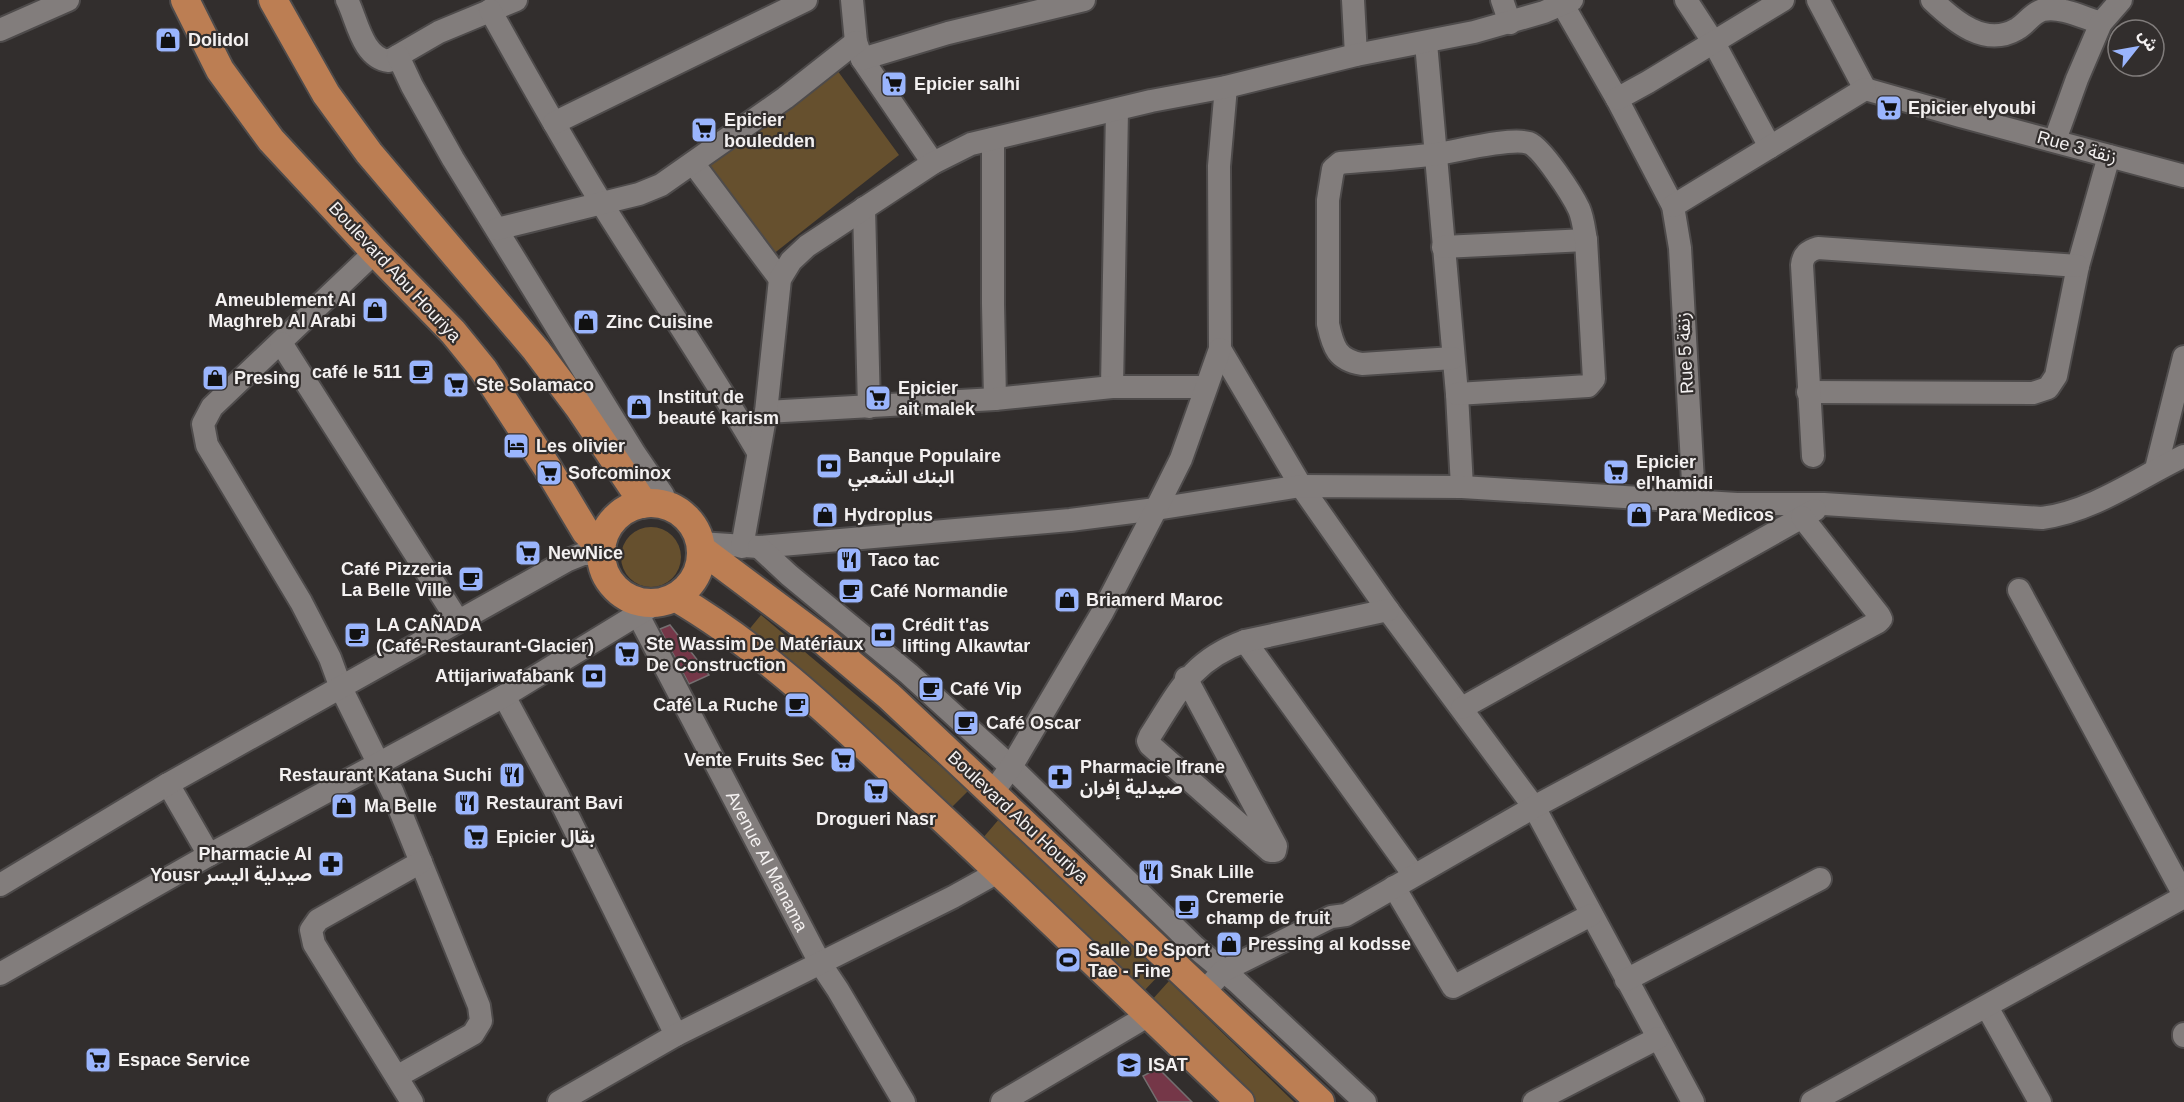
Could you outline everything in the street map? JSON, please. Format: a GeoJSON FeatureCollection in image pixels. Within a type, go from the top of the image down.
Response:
{"type":"FeatureCollection","features":[{"type":"Feature","properties":{"kind":"main road","name":"Boulevard Abu Houriya"},"geometry":{"type":"LineString","coordinates":[[185,0],[220,70],[271,140],[453,332],[483,369],[522,427],[586,532],[602,551]]}},
{"type":"Feature","properties":{"kind":"main road"},"geometry":{"type":"LineString","coordinates":[[273,0],[326,94],[369,153],[536,351],[655,505]]}},
{"type":"Feature","properties":{"kind":"main road"},"geometry":{"type":"LineString","coordinates":[[657,605],[685,590],[695,577],[700,561],[700,546],[690,522],[682,514],[655,505],[632,507],[618,516],[607,530],[602,551],[608,577],[619,591],[634,600],[657,605],[734,635],[796,685],[857,739],[1239,1102]]}},
{"type":"Feature","properties":{"kind":"main road","name":"Boulevard Abu Houriya"},"geometry":{"type":"LineString","coordinates":[[700,546],[825,642],[889,696],[1320,1102]]}},
{"type":"Feature","properties":{"kind":"street"},"geometry":{"type":"LineString","coordinates":[[0,30],[68,0]]}},
{"type":"Feature","properties":{"kind":"street"},"geometry":{"type":"LineString","coordinates":[[347,0],[368,48],[389,61],[429,37],[516,0]]}},
{"type":"Feature","properties":{"kind":"street"},"geometry":{"type":"LineString","coordinates":[[554,123],[806,0]]}},
{"type":"Feature","properties":{"kind":"street"},"geometry":{"type":"LineString","coordinates":[[852,0],[859,50],[933,163]]}},
{"type":"Feature","properties":{"kind":"street"},"geometry":{"type":"LineString","coordinates":[[497,228],[602,204],[639,194],[661,185],[784,98],[859,50],[948,33],[1084,0]]}},
{"type":"Feature","properties":{"kind":"street"},"geometry":{"type":"LineString","coordinates":[[1353,0],[1356,55]]}},
{"type":"Feature","properties":{"kind":"street"},"geometry":{"type":"LineString","coordinates":[[1502,0],[1510,23]]}},
{"type":"Feature","properties":{"kind":"street"},"geometry":{"type":"LineString","coordinates":[[1686,0],[1714,43],[1770,147]]}},
{"type":"Feature","properties":{"kind":"street"},"geometry":{"type":"LineString","coordinates":[[1617,99],[1783,0]]}},
{"type":"Feature","properties":{"kind":"street"},"geometry":{"type":"LineString","coordinates":[[1673,206],[1865,89],[1818,0]]}},
{"type":"Feature","properties":{"kind":"street"},"geometry":{"type":"LineString","coordinates":[[1932,0],[1964,27],[1987,35],[1999,36],[2017,29],[2028,8],[2059,10],[2101,23]]}},
{"type":"Feature","properties":{"kind":"street"},"geometry":{"type":"LineString","coordinates":[[2055,140],[2077,79],[2101,23],[2121,0]]}},
{"type":"Feature","properties":{"kind":"street"},"geometry":{"type":"LineString","coordinates":[[751,547],[759,452],[766,412],[780,279],[792,261],[807,246],[933,163],[971,144],[1151,101],[1226,87],[1356,55],[1426,43],[1510,23],[1568,2]]}},
{"type":"Feature","properties":{"kind":"street","name":"Rue 5 زنقة"},"geometry":{"type":"LineString","coordinates":[[1568,2],[1673,206],[1680,248],[1694,500]]}},
{"type":"Feature","properties":{"kind":"street"},"geometry":{"type":"LineString","coordinates":[[490,10],[602,204],[759,452]]}},
{"type":"Feature","properties":{"kind":"street"},"geometry":{"type":"LineString","coordinates":[[1426,43],[1457,394],[1462,487]]}},
{"type":"Feature","properties":{"kind":"street"},"geometry":{"type":"LineString","coordinates":[[398,56],[453,159],[635,454],[663,495],[655,505]]}},
{"type":"Feature","properties":{"kind":"street"},"geometry":{"type":"LineString","coordinates":[[993,792],[1011,766],[1102,613],[1156,509],[1181,459],[1220,349],[1219,166],[1226,87]]}},
{"type":"Feature","properties":{"kind":"street","name":"Rue 3 زنقة"},"geometry":{"type":"LineString","coordinates":[[1865,89],[2184,176]]}},
{"type":"Feature","properties":{"kind":"street"},"geometry":{"type":"LineString","coordinates":[[1112,387],[1116,110]]}},
{"type":"Feature","properties":{"kind":"street"},"geometry":{"type":"LineString","coordinates":[[993,139],[995,399]]}},
{"type":"Feature","properties":{"kind":"street"},"geometry":{"type":"LineString","coordinates":[[1453,358],[1362,364],[1343,359],[1331,340],[1329,324],[1328,200],[1333,169],[1341,163],[1436,154],[1515,142],[1529,143],[1540,152],[1558,176],[1575,202],[1582,218],[1586,240],[1594,379],[1588,386],[1457,394]]}},
{"type":"Feature","properties":{"kind":"street"},"geometry":{"type":"LineString","coordinates":[[1808,392],[2032,393],[2048,388],[2056,376],[2078,266],[2109,156]]}},
{"type":"Feature","properties":{"kind":"street"},"geometry":{"type":"LineString","coordinates":[[693,163],[780,279]]}},
{"type":"Feature","properties":{"kind":"street"},"geometry":{"type":"LineString","coordinates":[[864,208],[869,407]]}},
{"type":"Feature","properties":{"kind":"street"},"geometry":{"type":"LineString","coordinates":[[1443,247],[1586,240]]}},
{"type":"Feature","properties":{"kind":"street"},"geometry":{"type":"LineString","coordinates":[[1814,456],[1808,392],[1802,265],[1802,259],[1811,250],[1818,248],[2078,266]]}},
{"type":"Feature","properties":{"kind":"street"},"geometry":{"type":"LineString","coordinates":[[375,252],[212,407],[203,424],[207,445],[301,602],[330,658],[341,688],[380,764],[479,1006],[481,1021],[473,1034],[398,1076]]}},
{"type":"Feature","properties":{"kind":"street"},"geometry":{"type":"LineString","coordinates":[[280,343],[458,621]]}},
{"type":"Feature","properties":{"kind":"street"},"geometry":{"type":"LineString","coordinates":[[1220,349],[1301,486],[1388,610],[1533,807],[1693,1102]]}},
{"type":"Feature","properties":{"kind":"street"},"geometry":{"type":"LineString","coordinates":[[2156,469],[2184,357]]}},
{"type":"Feature","properties":{"kind":"street"},"geometry":{"type":"LineString","coordinates":[[766,412],[995,399],[1112,387],[1206,387]]}},
{"type":"Feature","properties":{"kind":"street"},"geometry":{"type":"LineString","coordinates":[[700,546],[751,547],[1070,520],[1301,486],[1462,487],[1737,504],[1824,504],[2043,518],[2061,516],[2078,509],[2184,456]]}},
{"type":"Feature","properties":{"kind":"street"},"geometry":{"type":"LineString","coordinates":[[1462,708],[1824,504]]}},
{"type":"Feature","properties":{"kind":"street"},"geometry":{"type":"LineString","coordinates":[[1210,999],[1230,976],[1336,929],[1346,915],[1533,807],[1878,622],[1881,619],[1879,615],[1802,517]]}},
{"type":"Feature","properties":{"kind":"street"},"geometry":{"type":"LineString","coordinates":[[751,547],[789,575],[909,674],[1011,766],[1195,947],[1230,976],[1365,1102]]}},
{"type":"Feature","properties":{"kind":"street"},"geometry":{"type":"LineString","coordinates":[[0,885],[168,784],[458,621],[568,560],[583,554],[602,551]]}},
{"type":"Feature","properties":{"kind":"street"},"geometry":{"type":"LineString","coordinates":[[1823,1100],[2184,896],[2019,590]]}},
{"type":"Feature","properties":{"kind":"street"},"geometry":{"type":"LineString","coordinates":[[0,974],[209,855],[504,696],[657,605]]}},
{"type":"Feature","properties":{"kind":"street","name":"Avenue Al Manama"},"geometry":{"type":"LineString","coordinates":[[657,605],[820,963],[904,1102]]}},
{"type":"Feature","properties":{"kind":"street"},"geometry":{"type":"LineString","coordinates":[[1186,678],[1276,846],[1275,851],[1270,851],[1148,741],[1186,678],[1223,649],[1245,640],[1388,610]]}},
{"type":"Feature","properties":{"kind":"street"},"geometry":{"type":"LineString","coordinates":[[1245,640],[1414,876]]}},
{"type":"Feature","properties":{"kind":"street"},"geometry":{"type":"LineString","coordinates":[[504,696],[593,866],[676,1035]]}},
{"type":"Feature","properties":{"kind":"street"},"geometry":{"type":"LineString","coordinates":[[168,784],[209,855]]}},
{"type":"Feature","properties":{"kind":"street"},"geometry":{"type":"LineString","coordinates":[[412,1102],[398,1076],[314,944],[311,930],[318,920],[421,862]]}},
{"type":"Feature","properties":{"kind":"street"},"geometry":{"type":"LineString","coordinates":[[559,1102],[676,1035],[954,897],[998,872]]}},
{"type":"Feature","properties":{"kind":"street"},"geometry":{"type":"LineString","coordinates":[[1626,980],[1820,879]]}},
{"type":"Feature","properties":{"kind":"street"},"geometry":{"type":"LineString","coordinates":[[1394,887],[1453,987],[1591,915]]}},
{"type":"Feature","properties":{"kind":"street"},"geometry":{"type":"LineString","coordinates":[[1987,1007],[2040,1102]]}},
{"type":"Feature","properties":{"kind":"street"},"geometry":{"type":"LineString","coordinates":[[1002,1102],[1149,1015]]}},
{"type":"Feature","properties":{"kind":"street"},"geometry":{"type":"LineString","coordinates":[[1534,1102],[1658,1038]]}},
{"type":"Feature","properties":{"kind":"shaded area"},"geometry":{"type":"Polygon","coordinates":[[[837,70],[899,155],[772,255],[702,165],[837,70]]]}},
{"type":"Feature","properties":{"kind":"shaded area"},"geometry":{"type":"Polygon","coordinates":[[[645,527],[657,527],[668,532],[676,540],[681,557],[679,569],[668,582],[657,587],[645,587],[634,582],[626,574],[621,563],[621,551],[626,540],[634,532],[645,527]]]}},
{"type":"Feature","properties":{"kind":"shaded area"},"geometry":{"type":"Polygon","coordinates":[[[761,615],[969,790],[950,809],[747,632],[761,615]]]}},
{"type":"Feature","properties":{"kind":"shaded area"},"geometry":{"type":"Polygon","coordinates":[[[1000,818],[1161,973],[1142,993],[982,839],[1000,818]]]}},
{"type":"Feature","properties":{"kind":"shaded area"},"geometry":{"type":"Polygon","coordinates":[[[1169,981],[1294,1102],[1256,1102],[1151,1001],[1169,981]]]}},
{"type":"Feature","properties":{"kind":"building"},"geometry":{"type":"Polygon","coordinates":[[[670,625],[709,675],[689,684],[660,629],[670,625]]]}},
{"type":"Feature","properties":{"kind":"building"},"geometry":{"type":"Polygon","coordinates":[[[1158,1068],[1192,1102],[1158,1102],[1143,1076],[1158,1068]]]}},
{"type":"Feature","properties":{"kind":"place","name":"Dolidol"},"geometry":{"type":"Point","coordinates":[168,40]}},
{"type":"Feature","properties":{"kind":"place","name":"Epicier salhi"},"geometry":{"type":"Point","coordinates":[894,84]}},
{"type":"Feature","properties":{"kind":"place","name":"Epicier elyoubi"},"geometry":{"type":"Point","coordinates":[1889,108]}},
{"type":"Feature","properties":{"kind":"place","name":"Epicier bouledden"},"geometry":{"type":"Point","coordinates":[704,130]}},
{"type":"Feature","properties":{"kind":"place","name":"Ameublement Al Maghreb Al Arabi"},"geometry":{"type":"Point","coordinates":[375,310]}},
{"type":"Feature","properties":{"kind":"place","name":"Zinc Cuisine"},"geometry":{"type":"Point","coordinates":[586,322]}},
{"type":"Feature","properties":{"kind":"place","name":"café le 511"},"geometry":{"type":"Point","coordinates":[421,372]}},
{"type":"Feature","properties":{"kind":"place","name":"Presing"},"geometry":{"type":"Point","coordinates":[215,378]}},
{"type":"Feature","properties":{"kind":"place","name":"Ste Solamaco"},"geometry":{"type":"Point","coordinates":[456,385]}},
{"type":"Feature","properties":{"kind":"place","name":"Epicier ait malek"},"geometry":{"type":"Point","coordinates":[878,398]}},
{"type":"Feature","properties":{"kind":"place","name":"Institut de beauté karism"},"geometry":{"type":"Point","coordinates":[639,407]}},
{"type":"Feature","properties":{"kind":"place","name":"Les olivier"},"geometry":{"type":"Point","coordinates":[516,446]}},
{"type":"Feature","properties":{"kind":"place","name":"Banque Populaire البنك الشعبي"},"geometry":{"type":"Point","coordinates":[829,466]}},
{"type":"Feature","properties":{"kind":"place","name":"Epicier el'hamidi"},"geometry":{"type":"Point","coordinates":[1616,472]}},
{"type":"Feature","properties":{"kind":"place","name":"Sofcominox"},"geometry":{"type":"Point","coordinates":[549,473]}},
{"type":"Feature","properties":{"kind":"place","name":"Hydroplus"},"geometry":{"type":"Point","coordinates":[825,515]}},
{"type":"Feature","properties":{"kind":"place","name":"Para Medicos"},"geometry":{"type":"Point","coordinates":[1639,515]}},
{"type":"Feature","properties":{"kind":"place","name":"NewNice"},"geometry":{"type":"Point","coordinates":[528,553]}},
{"type":"Feature","properties":{"kind":"place","name":"Taco tac"},"geometry":{"type":"Point","coordinates":[849,560]}},
{"type":"Feature","properties":{"kind":"place","name":"Café Pizzeria La Belle Ville"},"geometry":{"type":"Point","coordinates":[471,579]}},
{"type":"Feature","properties":{"kind":"place","name":"Café Normandie"},"geometry":{"type":"Point","coordinates":[851,591]}},
{"type":"Feature","properties":{"kind":"place","name":"Briamerd Maroc"},"geometry":{"type":"Point","coordinates":[1067,600]}},
{"type":"Feature","properties":{"kind":"place","name":"LA CAÑADA (Café-Restaurant-Glacier)"},"geometry":{"type":"Point","coordinates":[357,635]}},
{"type":"Feature","properties":{"kind":"place","name":"Crédit t'as lifting Alkawtar"},"geometry":{"type":"Point","coordinates":[883,635]}},
{"type":"Feature","properties":{"kind":"place","name":"Ste Wassim De Matériaux De Construction"},"geometry":{"type":"Point","coordinates":[627,654]}},
{"type":"Feature","properties":{"kind":"place","name":"Attijariwafabank"},"geometry":{"type":"Point","coordinates":[594,676]}},
{"type":"Feature","properties":{"kind":"place","name":"Café Vip"},"geometry":{"type":"Point","coordinates":[931,689]}},
{"type":"Feature","properties":{"kind":"place","name":"Café La Ruche"},"geometry":{"type":"Point","coordinates":[797,705]}},
{"type":"Feature","properties":{"kind":"place","name":"Café Oscar"},"geometry":{"type":"Point","coordinates":[966,723]}},
{"type":"Feature","properties":{"kind":"place","name":"Vente Fruits Sec"},"geometry":{"type":"Point","coordinates":[843,760]}},
{"type":"Feature","properties":{"kind":"place","name":"Restaurant Katana Suchi"},"geometry":{"type":"Point","coordinates":[512,775]}},
{"type":"Feature","properties":{"kind":"place","name":"Pharmacie Ifrane صيدلية إفران"},"geometry":{"type":"Point","coordinates":[1060,777]}},
{"type":"Feature","properties":{"kind":"place","name":"Drogueri Nasr"},"geometry":{"type":"Point","coordinates":[876,791]}},
{"type":"Feature","properties":{"kind":"place","name":"Restaurant Bavi"},"geometry":{"type":"Point","coordinates":[467,803]}},
{"type":"Feature","properties":{"kind":"place","name":"Ma Belle"},"geometry":{"type":"Point","coordinates":[344,806]}},
{"type":"Feature","properties":{"kind":"place","name":"Epicier بقال"},"geometry":{"type":"Point","coordinates":[476,837]}},
{"type":"Feature","properties":{"kind":"place","name":"Pharmacie Al Yousr صيدلية اليسر"},"geometry":{"type":"Point","coordinates":[331,864]}},
{"type":"Feature","properties":{"kind":"place","name":"Snak Lille"},"geometry":{"type":"Point","coordinates":[1151,872]}},
{"type":"Feature","properties":{"kind":"place","name":"Cremerie champ de fruit"},"geometry":{"type":"Point","coordinates":[1187,907]}},
{"type":"Feature","properties":{"kind":"place","name":"Pressing al kodsse"},"geometry":{"type":"Point","coordinates":[1229,944]}},
{"type":"Feature","properties":{"kind":"place","name":"Salle De Sport Tae - Fine"},"geometry":{"type":"Point","coordinates":[1068,960]}},
{"type":"Feature","properties":{"kind":"place","name":"Espace Service"},"geometry":{"type":"Point","coordinates":[98,1060]}},
{"type":"Feature","properties":{"kind":"place","name":"ISAT"},"geometry":{"type":"Point","coordinates":[1129,1065]}}]}
